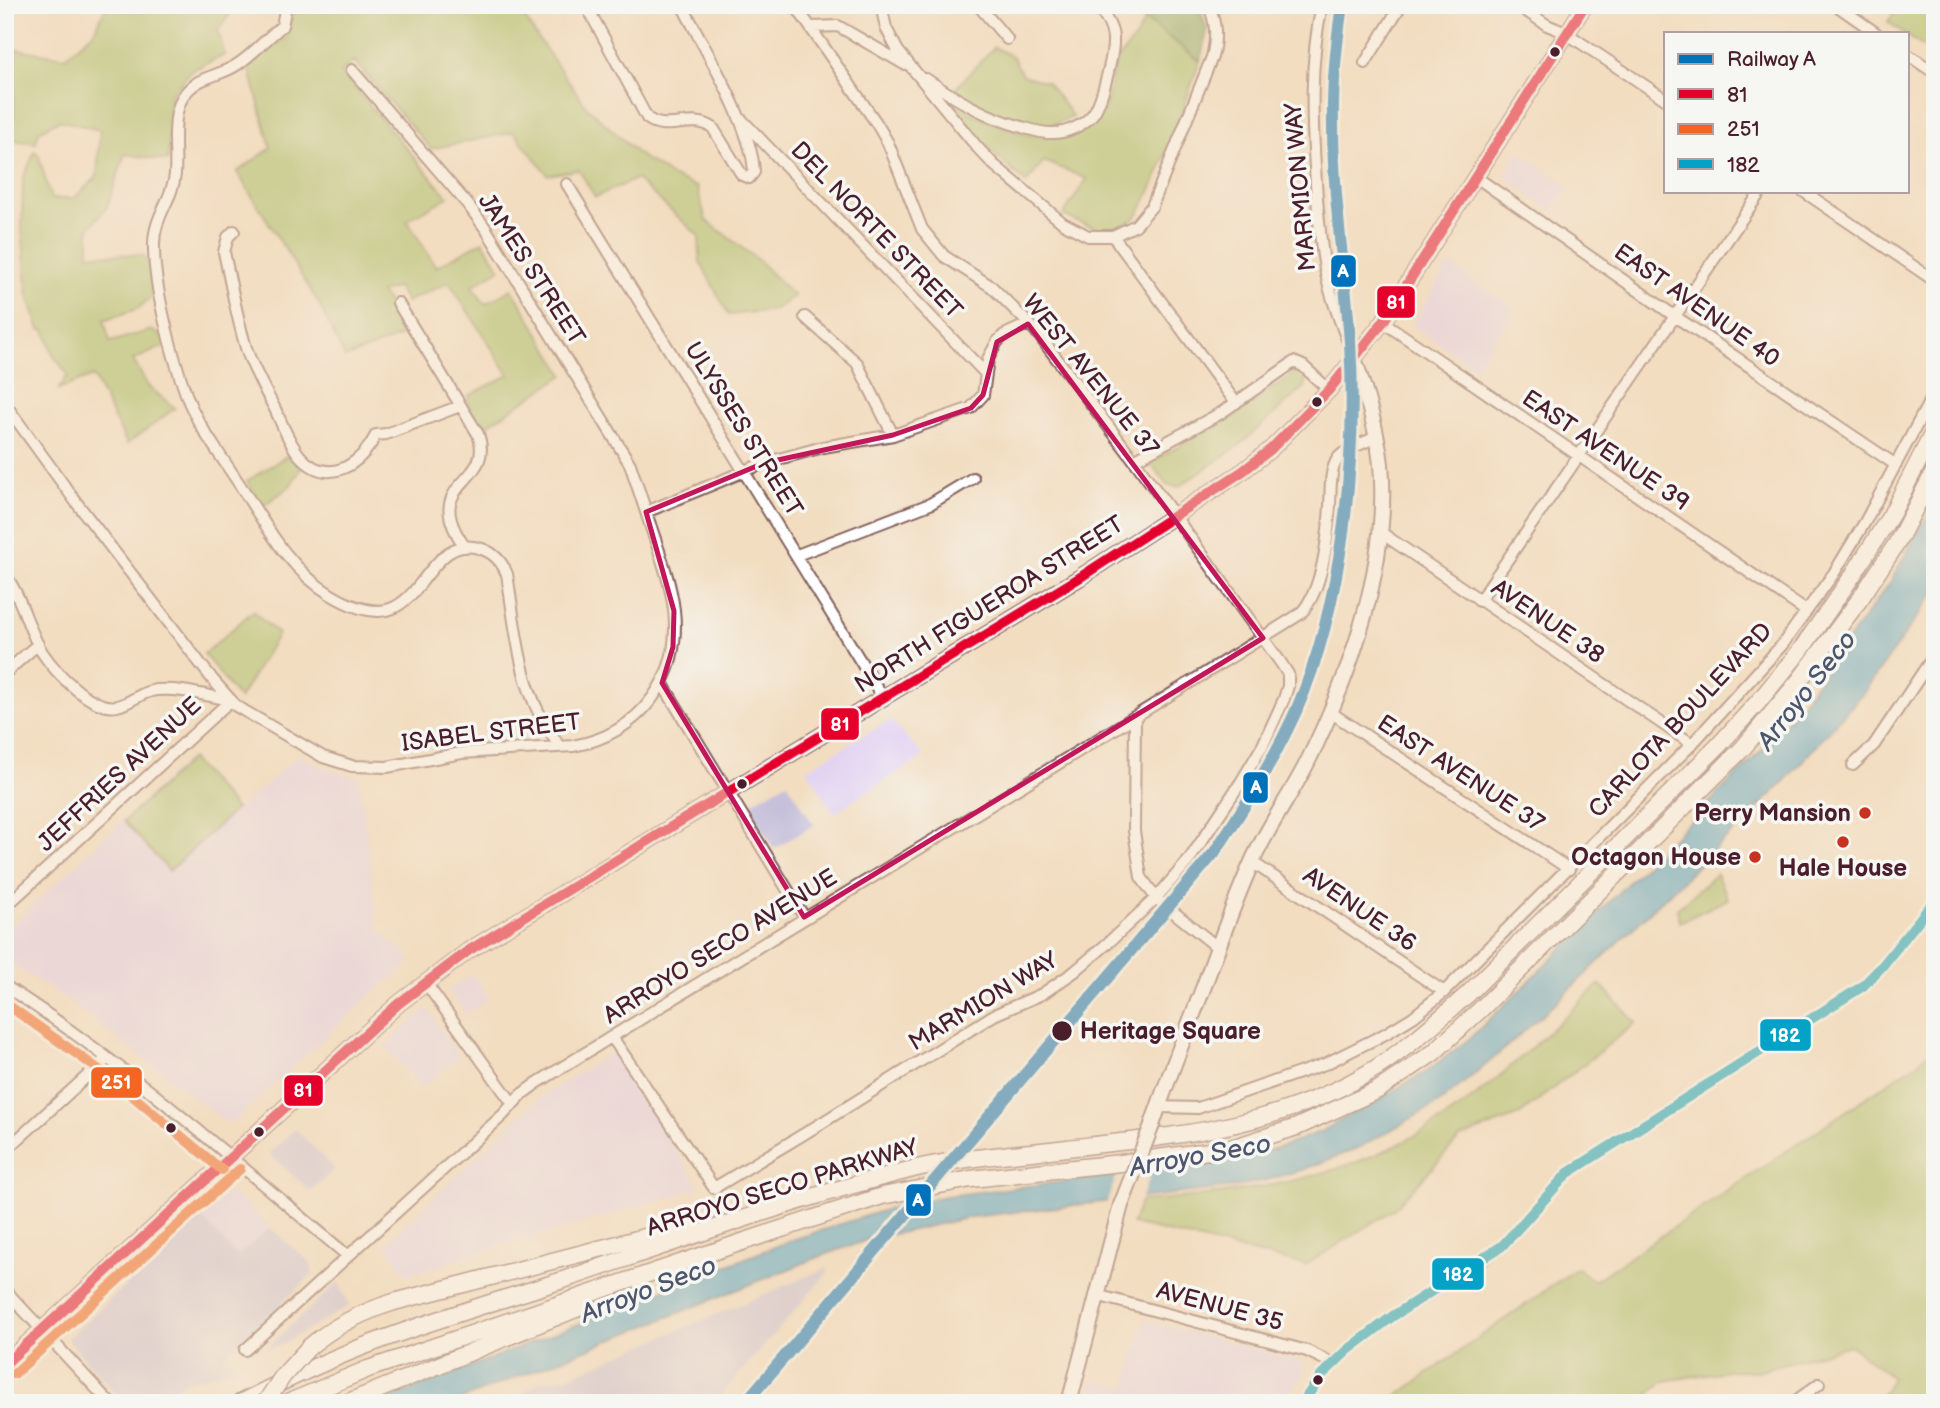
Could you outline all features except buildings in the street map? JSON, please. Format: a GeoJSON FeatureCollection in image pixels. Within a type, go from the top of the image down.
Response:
{"type":"FeatureCollection","features":[{"type":"Feature","properties":{"kind":"highway","name":"ARROYO SECO PARKWAY"},"geometry":{"type":"LineString","coordinates":[[240,1403],[298,1373],[378,1341],[714,1229],[919,1168],[982,1157],[1171,1137],[1228,1128],[1290,1109],[1375,1068],[1422,1035],[1468,994],[1718,746],[1759,701],[1800,651],[1853,575],[1891,515],[1935,429]]}},
{"type":"Feature","properties":{"kind":"highway","name":"ARROYO SECO PARKWAY"},"geometry":{"type":"LineString","coordinates":[[287,1403],[368,1369],[883,1196],[971,1179],[1231,1148],[1297,1127],[1378,1090],[1433,1053],[1481,1009],[1743,748],[1799,681],[1860,599],[1896,542],[1935,470]]}},
{"type":"Feature","properties":{"kind":"highway"},"geometry":{"type":"LineString","coordinates":[[265,1403],[283,1376],[309,1347],[344,1322],[367,1310],[672,1230],[714,1229]]}},
{"type":"Feature","properties":{"kind":"highway"},"geometry":{"type":"LineString","coordinates":[[346,1403],[745,1241]]}},
{"type":"Feature","properties":{"kind":"main road","name":"NORTH FIGUEROA STREET"},"geometry":{"type":"LineString","coordinates":[[5,1364],[380,1020],[425,982],[468,951],[1079,578],[1243,471],[1271,449],[1355,361],[1383,322],[1586,5]]}},
{"type":"Feature","properties":{"kind":"main road"},"geometry":{"type":"LineString","coordinates":[[1069,1403],[1121,1205],[1217,947],[1264,836],[1305,766],[1330,712],[1365,609],[1380,532],[1382,476],[1376,437],[1355,361]]}},
{"type":"Feature","properties":{"kind":"street"},"geometry":{"type":"LineString","coordinates":[[286,5],[282,26],[237,65],[200,80],[183,97],[179,109],[173,185],[156,223],[154,245],[160,296],[186,394],[204,429],[283,549],[302,572],[330,594],[376,611],[395,607],[404,601],[450,551],[465,547],[486,550],[503,565],[507,574],[530,697],[543,723],[560,747]]}},
{"type":"Feature","properties":{"kind":"street"},"geometry":{"type":"LineString","coordinates":[[586,5],[647,118],[655,124],[664,125],[700,121],[707,123],[713,128],[742,175],[749,178],[754,172],[753,162],[737,115],[682,5]]}},
{"type":"Feature","properties":{"kind":"street","name":"WEST AVENUE 37"},"geometry":{"type":"LineString","coordinates":[[795,5],[813,27],[877,124],[888,144],[922,229],[944,256],[992,287],[1028,324],[1134,460],[1263,638]]}},
{"type":"Feature","properties":{"kind":"street"},"geometry":{"type":"LineString","coordinates":[[881,5],[891,41],[977,147],[1045,208],[1077,232],[1088,236],[1112,236],[1136,225],[1152,206],[1212,57],[1217,38],[1209,5]]}},
{"type":"Feature","properties":{"kind":"street"},"geometry":{"type":"LineString","coordinates":[[978,5],[1007,39]]}},
{"type":"Feature","properties":{"kind":"street"},"geometry":{"type":"LineString","coordinates":[[813,27],[838,26],[912,68],[989,117],[1045,133],[1068,131],[1086,121],[1097,109],[1112,49],[1111,27],[1095,5]]}},
{"type":"Feature","properties":{"kind":"street","name":"MARMION WAY"},"geometry":{"type":"LineString","coordinates":[[1322,5],[1313,86],[1313,134],[1321,240],[1326,275],[1355,361]]}},
{"type":"Feature","properties":{"kind":"street"},"geometry":{"type":"LineString","coordinates":[[1365,63],[1401,5]]}},
{"type":"Feature","properties":{"kind":"street"},"geometry":{"type":"LineString","coordinates":[[1517,5],[1547,25],[1566,33],[1664,98]]}},
{"type":"Feature","properties":{"kind":"street"},"geometry":{"type":"LineString","coordinates":[[1836,5],[1870,31]]}},
{"type":"Feature","properties":{"kind":"street"},"geometry":{"type":"LineString","coordinates":[[1909,55],[1935,73]]}},
{"type":"Feature","properties":{"kind":"street","name":"JAMES STREET"},"geometry":{"type":"LineString","coordinates":[[352,70],[485,229],[630,464],[646,512]]}},
{"type":"Feature","properties":{"kind":"street","name":"DEL NORTE STREET"},"geometry":{"type":"LineString","coordinates":[[737,115],[986,374]]}},
{"type":"Feature","properties":{"kind":"street","name":"EAST AVENUE 40"},"geometry":{"type":"LineString","coordinates":[[1476,177],[1676,317],[1896,465]]}},
{"type":"Feature","properties":{"kind":"street","name":"ULYSSES STREET"},"geometry":{"type":"LineString","coordinates":[[567,184],[882,696]]}},
{"type":"Feature","properties":{"kind":"street"},"geometry":{"type":"LineString","coordinates":[[1479,601],[1759,192]]}},
{"type":"Feature","properties":{"kind":"street"},"geometry":{"type":"LineString","coordinates":[[1803,192],[1935,282]]}},
{"type":"Feature","properties":{"kind":"street"},"geometry":{"type":"LineString","coordinates":[[234,231],[228,237],[224,252],[247,351],[295,449],[307,462],[322,470],[342,469],[359,460],[376,435],[386,434],[460,406]]}},
{"type":"Feature","properties":{"kind":"street"},"geometry":{"type":"LineString","coordinates":[[1112,236],[1236,403]]}},
{"type":"Feature","properties":{"kind":"street"},"geometry":{"type":"LineString","coordinates":[[398,303],[478,433],[482,445],[481,457],[457,489],[448,512],[450,522],[465,547]]}},
{"type":"Feature","properties":{"kind":"street"},"geometry":{"type":"LineString","coordinates":[[805,317],[857,363],[893,435]]}},
{"type":"Feature","properties":{"kind":"street","name":"EAST AVENUE 39"},"geometry":{"type":"LineString","coordinates":[[1383,322],[1806,611]]}},
{"type":"Feature","properties":{"kind":"street"},"geometry":{"type":"LineString","coordinates":[[646,512],[745,470],[793,454],[893,435],[971,408],[983,395],[988,359],[997,342],[1004,335],[1028,324]]}},
{"type":"Feature","properties":{"kind":"street"},"geometry":{"type":"LineString","coordinates":[[1134,460],[1236,403],[1294,362],[1303,366],[1329,390]]}},
{"type":"Feature","properties":{"kind":"street","name":"CARLOTA BOULEVARD"},"geometry":{"type":"LineString","coordinates":[[1158,1107],[1198,1108],[1325,1064],[1385,1034],[1413,1017],[1444,992],[1692,744],[1782,645],[1834,573],[1935,391]]}},
{"type":"Feature","properties":{"kind":"street","name":"ISABEL STREET"},"geometry":{"type":"LineString","coordinates":[[5,404],[76,502],[236,706],[323,757],[352,766],[387,766],[462,753],[589,743],[619,730],[643,710],[662,683],[673,647],[674,611],[671,592],[646,512]]}},
{"type":"Feature","properties":{"kind":"street"},"geometry":{"type":"LineString","coordinates":[[5,426],[18,422]]}},
{"type":"Feature","properties":{"kind":"street"},"geometry":{"type":"LineString","coordinates":[[1263,638],[1307,607],[1319,579],[1329,524],[1334,468],[1339,458],[1347,451],[1376,437]]}},
{"type":"Feature","properties":{"kind":"street"},"geometry":{"type":"LineString","coordinates":[[797,555],[930,504],[973,478]]}},
{"type":"Feature","properties":{"kind":"street","name":"AVENUE 38"},"geometry":{"type":"LineString","coordinates":[[1380,532],[1692,744]]}},
{"type":"Feature","properties":{"kind":"street"},"geometry":{"type":"LineString","coordinates":[[5,575],[21,601],[38,644],[52,664],[71,684],[99,704],[116,706],[155,690],[231,700]]}},
{"type":"Feature","properties":{"kind":"street","name":"MARMION WAY"},"geometry":{"type":"LineString","coordinates":[[611,1037],[713,1188],[804,1135],[994,1016],[1042,994],[1074,972],[1156,898],[1189,860],[1227,804],[1263,745],[1284,699],[1287,686],[1287,674],[1263,638]]}},
{"type":"Feature","properties":{"kind":"street","name":"ARROYO SECO AVENUE"},"geometry":{"type":"LineString","coordinates":[[245,1350],[537,1083],[1263,638]]}},
{"type":"Feature","properties":{"kind":"street"},"geometry":{"type":"LineString","coordinates":[[5,673],[38,644]]}},
{"type":"Feature","properties":{"kind":"street"},"geometry":{"type":"LineString","coordinates":[[1853,765],[1874,745],[1935,654]]}},
{"type":"Feature","properties":{"kind":"street"},"geometry":{"type":"LineString","coordinates":[[662,683],[804,918]]}},
{"type":"Feature","properties":{"kind":"street","name":"JEFFRIES AVENUE"},"geometry":{"type":"LineString","coordinates":[[5,907],[231,700]]}},
{"type":"Feature","properties":{"kind":"street","name":"EAST AVENUE 37"},"geometry":{"type":"LineString","coordinates":[[1330,712],[1569,869]]}},
{"type":"Feature","properties":{"kind":"street"},"geometry":{"type":"LineString","coordinates":[[1135,718],[1134,831],[1140,877],[1156,898],[1217,947]]}},
{"type":"Feature","properties":{"kind":"street","name":"AVENUE 36"},"geometry":{"type":"LineString","coordinates":[[1252,862],[1444,992]]}},
{"type":"Feature","properties":{"kind":"street"},"geometry":{"type":"LineString","coordinates":[[1302,1403],[1332,1363],[1393,1315],[1492,1255],[1568,1173],[1863,986],[1935,900]]}},
{"type":"Feature","properties":{"kind":"street"},"geometry":{"type":"LineString","coordinates":[[425,982],[513,1104]]}},
{"type":"Feature","properties":{"kind":"street"},"geometry":{"type":"LineString","coordinates":[[5,986],[65,1026],[160,1097],[348,1256]]}},
{"type":"Feature","properties":{"kind":"street"},"geometry":{"type":"LineString","coordinates":[[5,1151],[107,1058]]}},
{"type":"Feature","properties":{"kind":"street"},"geometry":{"type":"LineString","coordinates":[[5,1290],[110,1403]]}},
{"type":"Feature","properties":{"kind":"street","name":"AVENUE 35"},"geometry":{"type":"LineString","coordinates":[[1096,1296],[1307,1351],[1332,1363]]}},
{"type":"Feature","properties":{"kind":"street"},"geometry":{"type":"LineString","coordinates":[[1793,1403],[1819,1384]]}},
{"type":"Feature","properties":{"kind":"highlighted area"},"geometry":{"type":"Polygon","coordinates":[[[1028,324],[1263,638],[804,917],[662,683],[673,647],[674,611],[646,512],[764,463],[893,435],[971,408],[983,395],[997,342],[1028,324]]]}},
{"type":"Feature","properties":{"kind":"shaded area"},"geometry":{"type":"Polygon","coordinates":[[[1520,153],[1570,187],[1553,212],[1504,177],[1520,153]]]}},
{"type":"Feature","properties":{"kind":"shaded area"},"geometry":{"type":"Polygon","coordinates":[[[1449,264],[1516,309],[1475,368],[1412,325],[1449,264]]]}},
{"type":"Feature","properties":{"kind":"shaded area"},"geometry":{"type":"Polygon","coordinates":[[[890,720],[924,756],[834,813],[807,769],[890,720]]]}},
{"type":"Feature","properties":{"kind":"shaded area"},"geometry":{"type":"Polygon","coordinates":[[[299,755],[326,769],[359,778],[378,929],[412,961],[233,1122],[226,1122],[65,998],[5,960],[5,932],[190,757],[238,809],[299,755]]]}},
{"type":"Feature","properties":{"kind":"shaded area"},"geometry":{"type":"Polygon","coordinates":[[[787,782],[814,825],[774,849],[748,805],[787,782]]]}},
{"type":"Feature","properties":{"kind":"shaded area"},"geometry":{"type":"Polygon","coordinates":[[[473,975],[489,999],[466,1014],[448,990],[473,975]]]}},
{"type":"Feature","properties":{"kind":"shaded area"},"geometry":{"type":"Polygon","coordinates":[[[425,1009],[459,1056],[422,1087],[385,1047],[425,1009]]]}},
{"type":"Feature","properties":{"kind":"shaded area"},"geometry":{"type":"Polygon","coordinates":[[[612,1052],[700,1188],[406,1275],[386,1244],[538,1099],[612,1052]]]}},
{"type":"Feature","properties":{"kind":"shaded area"},"geometry":{"type":"Polygon","coordinates":[[[295,1129],[335,1169],[310,1191],[269,1154],[295,1129]]]}},
{"type":"Feature","properties":{"kind":"shaded area"},"geometry":{"type":"Polygon","coordinates":[[[226,1193],[232,1193],[270,1228],[237,1256],[201,1217],[226,1193]]]}},
{"type":"Feature","properties":{"kind":"shaded area"},"geometry":{"type":"Polygon","coordinates":[[[201,1217],[237,1256],[270,1228],[311,1263],[313,1274],[225,1355],[236,1368],[184,1382],[157,1403],[125,1403],[67,1339],[201,1217]]]}},
{"type":"Feature","properties":{"kind":"shaded area"},"geometry":{"type":"Polygon","coordinates":[[[827,1268],[829,1271],[714,1403],[504,1403],[541,1381],[567,1377],[827,1268]]]}},
{"type":"Feature","properties":{"kind":"shaded area"},"geometry":{"type":"Polygon","coordinates":[[[339,1282],[349,1306],[277,1347],[266,1348],[339,1282]]]}},
{"type":"Feature","properties":{"kind":"shaded area"},"geometry":{"type":"Polygon","coordinates":[[[1144,1320],[1301,1361],[1306,1369],[1284,1403],[1087,1403],[1092,1381],[1126,1389],[1144,1320]]]}},
{"type":"Feature","properties":{"kind":"green space"},"geometry":{"type":"Polygon","coordinates":[[[107,5],[236,5],[218,31],[225,55],[192,70],[170,96],[168,161],[125,154],[107,207],[89,228],[89,254],[143,255],[151,269],[152,297],[137,309],[104,320],[110,342],[152,330],[163,338],[165,346],[133,360],[148,386],[175,408],[127,444],[93,376],[59,389],[68,375],[53,355],[45,330],[40,330],[28,296],[22,229],[23,179],[35,151],[51,199],[74,198],[97,177],[100,130],[59,120],[39,131],[36,143],[12,140],[16,49],[65,57],[93,33],[107,5]]]}},
{"type":"Feature","properties":{"kind":"green space"},"geometry":{"type":"Polygon","coordinates":[[[293,5],[523,5],[523,15],[586,106],[638,154],[671,176],[697,187],[706,220],[759,261],[794,296],[774,310],[729,315],[700,262],[699,236],[636,179],[595,197],[579,170],[548,175],[514,132],[431,149],[354,61],[341,72],[448,197],[407,220],[436,267],[483,241],[500,269],[472,286],[485,304],[512,289],[564,375],[481,429],[468,409],[468,396],[509,375],[449,282],[406,302],[398,287],[381,292],[409,333],[345,358],[318,302],[237,172],[271,148],[249,67],[267,49],[288,37],[293,5]]]}},
{"type":"Feature","properties":{"kind":"green space"},"geometry":{"type":"Polygon","coordinates":[[[1136,5],[1199,5],[1207,31],[1200,61],[1145,19],[1136,5]]]}},
{"type":"Feature","properties":{"kind":"green space"},"geometry":{"type":"Polygon","coordinates":[[[1899,5],[1935,5],[1935,55],[1909,37],[1909,32],[1902,32],[1888,22],[1899,5]]]}},
{"type":"Feature","properties":{"kind":"green space"},"geometry":{"type":"Polygon","coordinates":[[[1145,19],[1200,61],[1150,192],[1133,219],[1116,228],[1098,228],[1063,215],[1087,179],[1044,161],[1026,183],[983,144],[946,99],[980,117],[1021,133],[1041,137],[1080,131],[1101,113],[1108,98],[1118,59],[1145,19]]]}},
{"type":"Feature","properties":{"kind":"green space"},"geometry":{"type":"Polygon","coordinates":[[[994,47],[1013,57],[1022,75],[1047,82],[1073,117],[1040,125],[1015,120],[955,89],[994,47]]]}},
{"type":"Feature","properties":{"kind":"green space"},"geometry":{"type":"Polygon","coordinates":[[[1298,370],[1305,376],[1305,386],[1240,445],[1178,487],[1167,485],[1150,462],[1235,416],[1298,370]]]}},
{"type":"Feature","properties":{"kind":"green space"},"geometry":{"type":"Polygon","coordinates":[[[288,455],[302,467],[290,486],[263,506],[247,481],[288,455]]]}},
{"type":"Feature","properties":{"kind":"green space"},"geometry":{"type":"Polygon","coordinates":[[[253,611],[278,634],[239,699],[204,654],[253,611]]]}},
{"type":"Feature","properties":{"kind":"green space"},"geometry":{"type":"Polygon","coordinates":[[[191,759],[236,809],[169,871],[124,821],[191,759]]]}},
{"type":"Feature","properties":{"kind":"green space"},"geometry":{"type":"Polygon","coordinates":[[[1716,874],[1728,899],[1680,922],[1677,909],[1716,874]]]}},
{"type":"Feature","properties":{"kind":"green space"},"geometry":{"type":"Polygon","coordinates":[[[1600,984],[1636,1023],[1519,1115],[1460,1138],[1394,1209],[1306,1265],[1132,1224],[1141,1201],[1220,1194],[1297,1180],[1372,1156],[1408,1140],[1442,1120],[1484,1089],[1600,984]]]}},
{"type":"Feature","properties":{"kind":"green space"},"geometry":{"type":"Polygon","coordinates":[[[1935,1048],[1935,1403],[1877,1403],[1892,1378],[1850,1345],[1757,1371],[1733,1370],[1664,1381],[1639,1403],[1387,1403],[1577,1268],[1594,1281],[1916,1064],[1935,1048]]]}},
{"type":"Feature","properties":{"kind":"water","name":"Arroyo Seco"},"geometry":{"type":"Polygon","coordinates":[[[1935,501],[1935,592],[1864,692],[1780,786],[1563,996],[1439,1103],[1360,1147],[1305,1169],[1270,1179],[1235,1187],[971,1217],[867,1240],[452,1403],[378,1403],[789,1241],[897,1206],[945,1196],[1196,1166],[1243,1157],[1284,1146],[1322,1131],[1424,1073],[1468,1040],[1762,750],[1801,704],[1891,581],[1935,501]]]}},
{"type":"Feature","properties":{"kind":"pier"},"geometry":{"type":"Polygon","coordinates":[[[1153,1168],[1140,1201],[1106,1205],[1118,1172],[1153,1168]]]}},
{"type":"Feature","properties":{"kind":"rail line","name":"A"},"geometry":{"type":"LineString","coordinates":[[745,1403],[1214,853],[1258,784],[1296,711],[1312,669],[1336,578],[1348,482],[1352,387],[1333,126],[1335,65],[1342,5]]}},
{"type":"Feature","properties":{"kind":"transit line","name":"81"},"geometry":{"type":"LineString","coordinates":[[5,1364],[398,1004],[468,951],[1079,578],[1243,471],[1271,449],[1329,390],[1383,322],[1585,5]]}},
{"type":"Feature","properties":{"kind":"transit line","name":"182"},"geometry":{"type":"LineString","coordinates":[[1302,1403],[1322,1375],[1348,1350],[1393,1316],[1502,1246],[1568,1173],[1863,986],[1935,900]]}},
{"type":"Feature","properties":{"kind":"transit line","name":"251"},"geometry":{"type":"LineString","coordinates":[[5,1003],[112,1079],[222,1170]]}},
{"type":"Feature","properties":{"kind":"transit line","name":"251"},"geometry":{"type":"LineString","coordinates":[[14,1374],[240,1169]]}},
{"type":"Feature","properties":{"kind":"place","name":"Perry Mansion"},"geometry":{"type":"Point","coordinates":[1865,813]}},
{"type":"Feature","properties":{"kind":"place","name":"Hale House"},"geometry":{"type":"Point","coordinates":[1843,842]}},
{"type":"Feature","properties":{"kind":"place","name":"Octagon House"},"geometry":{"type":"Point","coordinates":[1755,857]}},
{"type":"Feature","properties":{"kind":"place","name":"Heritage Square"},"geometry":{"type":"Point","coordinates":[1062,1031]}}]}
